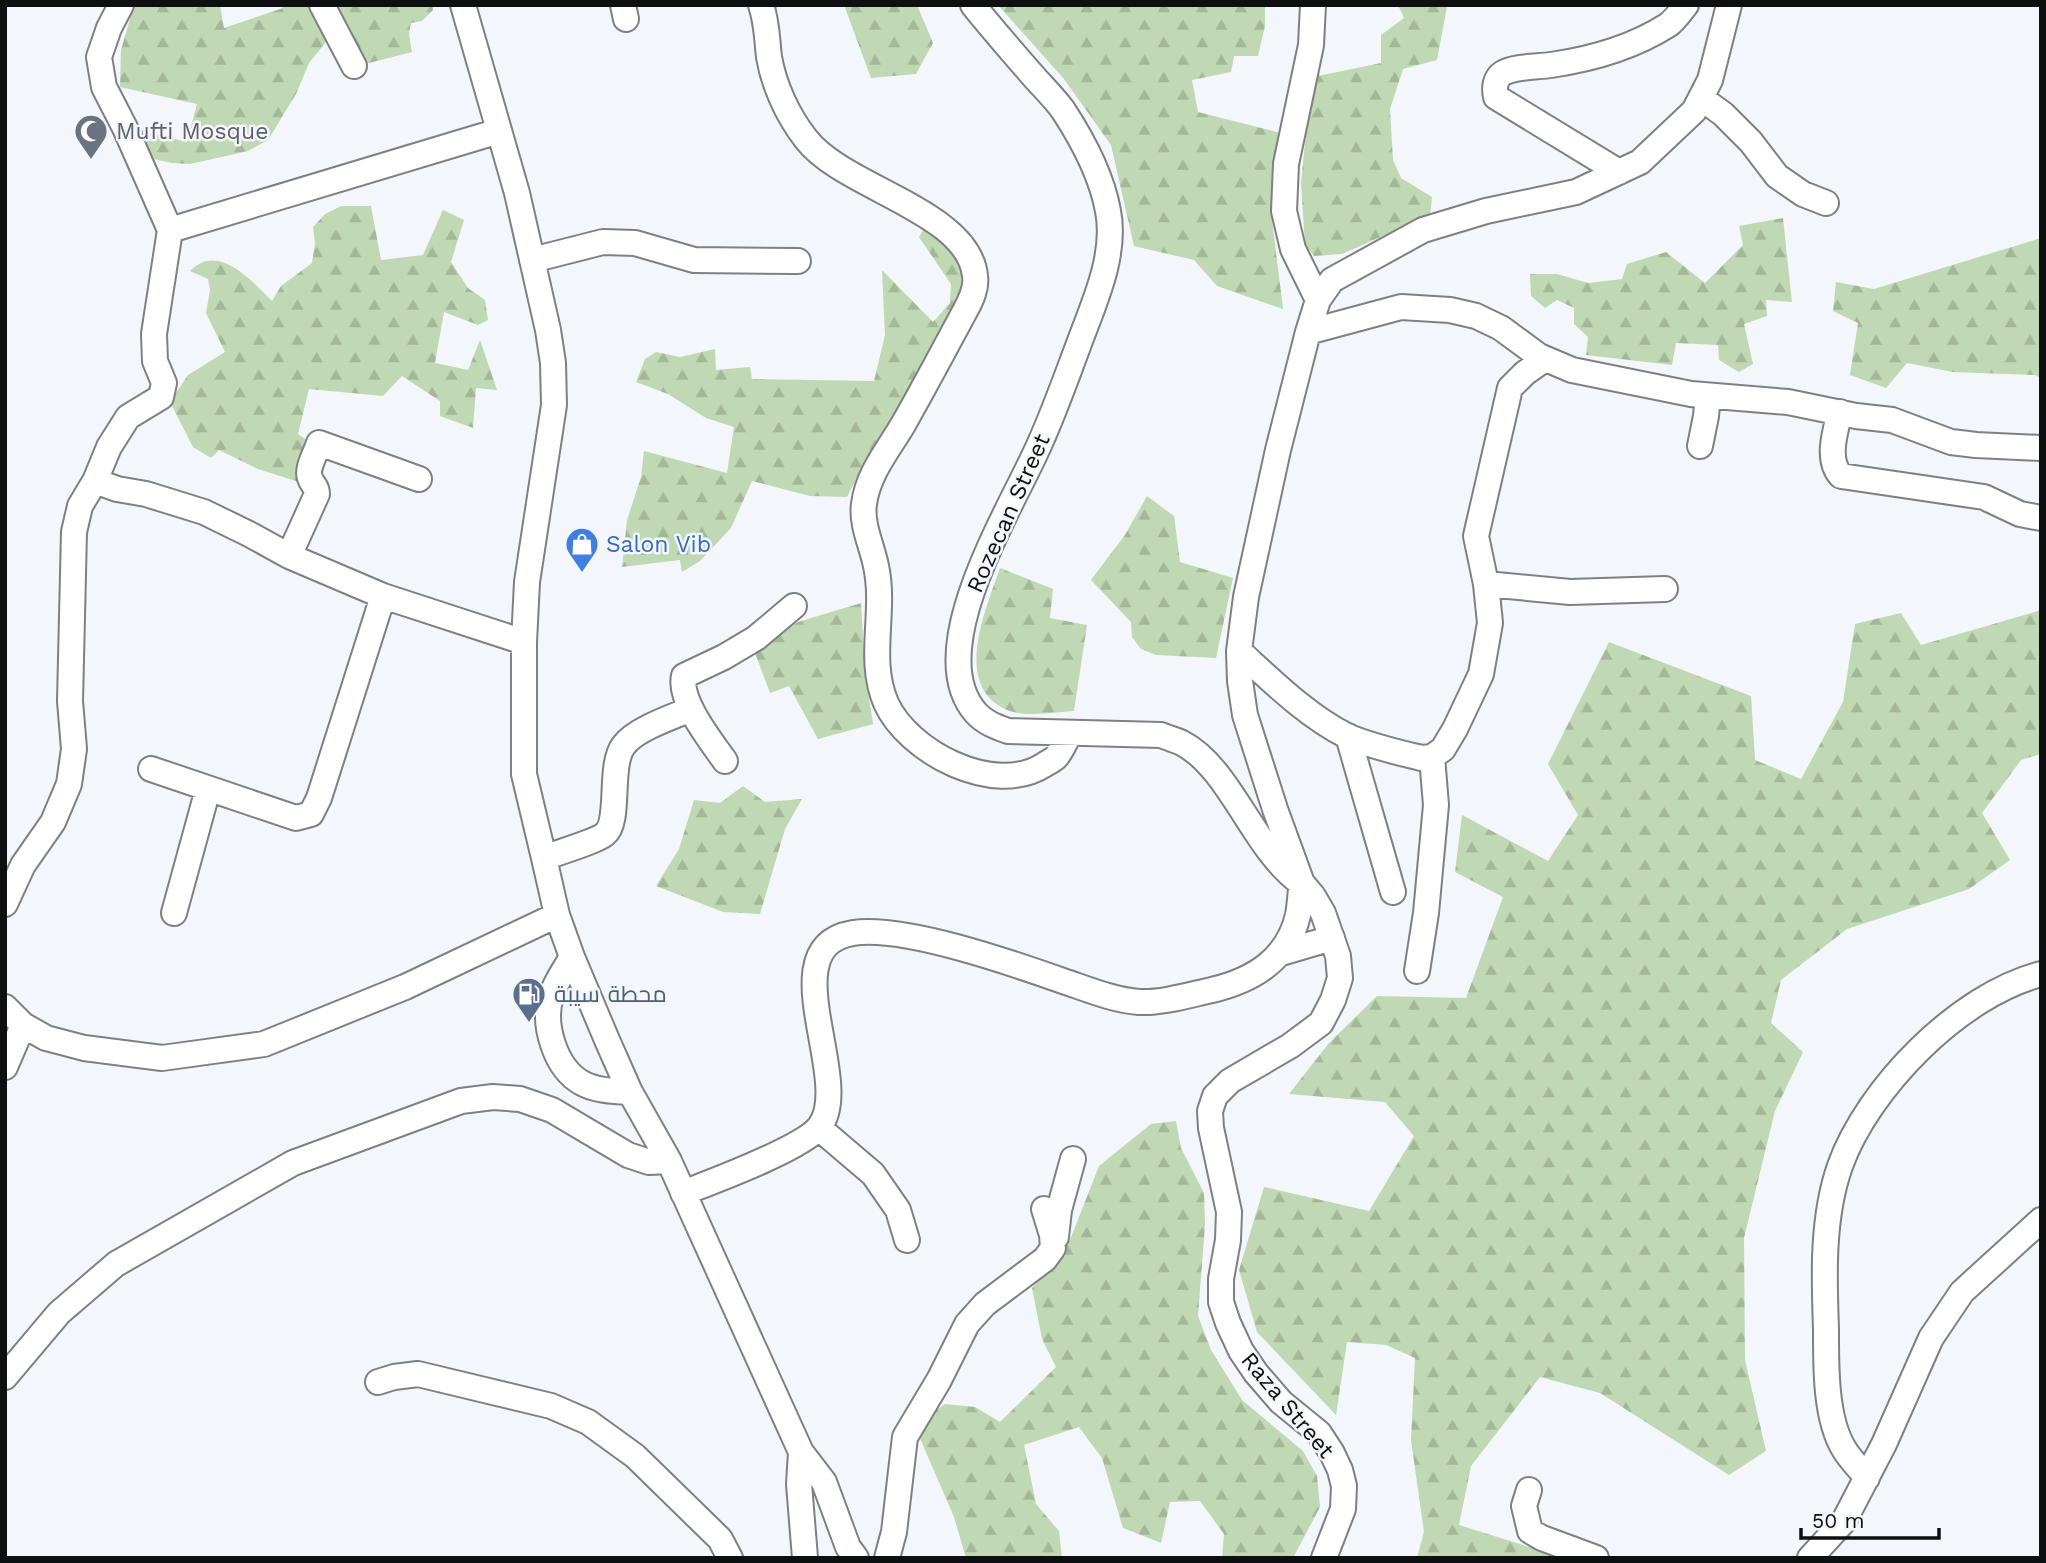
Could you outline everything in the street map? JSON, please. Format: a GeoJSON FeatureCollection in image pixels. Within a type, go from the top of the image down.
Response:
{"type":"FeatureCollection","features":[{"type":"Feature","properties":{"kind":"street"},"geometry":{"type":"LineString","coordinates":[[5,904],[23,865],[53,822],[69,785],[74,749],[70,701],[74,532],[80,506],[95,481],[109,447],[128,417],[161,397],[164,383],[155,361],[153,334],[170,230],[104,87],[99,57],[121,5]]}},
{"type":"Feature","properties":{"kind":"street"},"geometry":{"type":"LineString","coordinates":[[322,5],[354,66]]}},
{"type":"Feature","properties":{"kind":"street"},"geometry":{"type":"LineString","coordinates":[[463,5],[517,193],[553,363],[554,405],[527,582],[524,774],[557,915],[572,957],[630,1092],[668,1161],[801,1452],[824,1482],[848,1547],[856,1558]]}},
{"type":"Feature","properties":{"kind":"street"},"geometry":{"type":"LineString","coordinates":[[761,5],[776,85],[806,140],[821,155],[845,171],[940,225],[960,242],[971,261],[975,276],[974,293],[903,425],[878,464],[863,508],[877,569],[876,667],[887,705],[900,724],[918,742],[963,768],[995,776],[1020,775],[1037,769],[1057,756],[1070,733]]}},
{"type":"Feature","properties":{"kind":"street","name":"Rozecan Street"},"geometry":{"type":"LineString","coordinates":[[973,5],[1062,109],[1088,157],[1109,213],[1107,258],[1087,323],[1040,443],[979,568],[969,596],[961,629],[960,680],[966,698],[976,714],[990,724],[1008,731],[1161,735],[1184,744],[1214,772],[1277,863],[1301,883]]}},
{"type":"Feature","properties":{"kind":"street"},"geometry":{"type":"LineString","coordinates":[[1313,5],[1311,44],[1286,164],[1284,212],[1293,249],[1318,300]]}},
{"type":"Feature","properties":{"kind":"street"},"geometry":{"type":"LineString","coordinates":[[1619,172],[1496,97],[1496,81],[1502,74],[1516,69],[1580,61],[1630,45],[1670,24],[1686,5]]}},
{"type":"Feature","properties":{"kind":"street"},"geometry":{"type":"LineString","coordinates":[[1281,953],[1298,914],[1301,883],[1245,715],[1239,651],[1246,597],[1257,545],[1318,300],[1332,279],[1423,230],[1486,211],[1576,192],[1640,162],[1694,111],[1710,80],[1729,5]]}},
{"type":"Feature","properties":{"kind":"street"},"geometry":{"type":"LineString","coordinates":[[1701,98],[1723,114],[1777,176],[1803,194],[1826,203]]}},
{"type":"Feature","properties":{"kind":"street"},"geometry":{"type":"LineString","coordinates":[[170,230],[499,131]]}},
{"type":"Feature","properties":{"kind":"street"},"geometry":{"type":"LineString","coordinates":[[532,260],[603,242],[614,242],[635,243],[694,260],[798,261]]}},
{"type":"Feature","properties":{"kind":"street"},"geometry":{"type":"LineString","coordinates":[[1308,332],[1401,307],[1429,307],[1476,316],[1502,328],[1545,359],[1572,370],[1707,396],[1788,401],[1892,420],[1951,442],[2041,449]]}},
{"type":"Feature","properties":{"kind":"street"},"geometry":{"type":"LineString","coordinates":[[1239,651],[1279,688],[1328,725],[1348,736],[1421,758],[1432,757],[1443,749],[1481,674],[1490,623],[1477,529],[1510,388],[1545,359]]}},
{"type":"Feature","properties":{"kind":"street"},"geometry":{"type":"LineString","coordinates":[[1700,446],[1707,396]]}},
{"type":"Feature","properties":{"kind":"street"},"geometry":{"type":"LineString","coordinates":[[1840,412],[1833,460],[1835,470],[1842,476],[1984,497],[2020,514],[2041,518]]}},
{"type":"Feature","properties":{"kind":"street"},"geometry":{"type":"LineString","coordinates":[[289,556],[317,494],[317,488],[310,481],[308,474],[319,443],[419,480]]}},
{"type":"Feature","properties":{"kind":"street"},"geometry":{"type":"LineString","coordinates":[[95,481],[204,512],[289,556],[383,596],[524,642]]}},
{"type":"Feature","properties":{"kind":"street"},"geometry":{"type":"LineString","coordinates":[[1486,584],[1570,592],[1665,589]]}},
{"type":"Feature","properties":{"kind":"street"},"geometry":{"type":"LineString","coordinates":[[151,769],[296,818],[311,814],[319,798],[383,596]]}},
{"type":"Feature","properties":{"kind":"street"},"geometry":{"type":"LineString","coordinates":[[725,761],[691,709],[682,682],[684,676],[756,638],[794,606]]}},
{"type":"Feature","properties":{"kind":"street"},"geometry":{"type":"LineString","coordinates":[[544,858],[605,834],[611,825],[617,758],[624,744],[638,733],[691,709]]}},
{"type":"Feature","properties":{"kind":"street"},"geometry":{"type":"LineString","coordinates":[[1348,736],[1393,892]]}},
{"type":"Feature","properties":{"kind":"street"},"geometry":{"type":"LineString","coordinates":[[1418,971],[1436,805],[1432,757]]}},
{"type":"Feature","properties":{"kind":"street"},"geometry":{"type":"LineString","coordinates":[[174,913],[208,789]]}},
{"type":"Feature","properties":{"kind":"street","name":"Raza Street"},"geometry":{"type":"LineString","coordinates":[[1301,883],[1313,896],[1338,956],[1340,978],[1334,1000],[1321,1023],[1290,1046],[1230,1081],[1215,1096],[1210,1111],[1211,1128],[1229,1212],[1228,1240],[1221,1279],[1221,1301],[1228,1323],[1241,1351],[1256,1373],[1281,1402],[1319,1433],[1340,1470],[1344,1486],[1343,1509],[1324,1558]]}},
{"type":"Feature","properties":{"kind":"street"},"geometry":{"type":"LineString","coordinates":[[5,1007],[23,1025],[46,1038],[85,1048],[162,1058],[264,1044],[405,987],[557,915]]}},
{"type":"Feature","properties":{"kind":"street"},"geometry":{"type":"LineString","coordinates":[[683,1193],[792,1147],[819,1128],[826,1112],[829,1091],[814,982],[819,955],[831,940],[849,933],[870,931],[910,937],[1033,971],[1111,997],[1140,1002],[1178,997],[1246,980],[1281,953],[1332,938]]}},
{"type":"Feature","properties":{"kind":"street"},"geometry":{"type":"LineString","coordinates":[[572,957],[551,994],[548,1024],[553,1044],[562,1063],[579,1082],[595,1088],[630,1092]]}},
{"type":"Feature","properties":{"kind":"street"},"geometry":{"type":"LineString","coordinates":[[1867,1478],[1843,1447],[1832,1416],[1826,1368],[1825,1310],[1829,1211],[1839,1168],[1855,1130],[1917,1051],[1956,1017],[1995,993],[2041,974]]}},
{"type":"Feature","properties":{"kind":"street"},"geometry":{"type":"LineString","coordinates":[[5,1067],[23,1025]]}},
{"type":"Feature","properties":{"kind":"street"},"geometry":{"type":"LineString","coordinates":[[5,1377],[59,1313],[116,1264],[293,1163],[461,1101],[493,1097],[520,1099],[551,1110],[628,1155],[649,1162],[668,1161]]}},
{"type":"Feature","properties":{"kind":"street"},"geometry":{"type":"LineString","coordinates":[[819,1128],[873,1174],[898,1210],[907,1240]]}},
{"type":"Feature","properties":{"kind":"street"},"geometry":{"type":"LineString","coordinates":[[887,1558],[894,1532],[905,1437],[939,1380],[967,1324],[996,1296],[1045,1259],[1053,1248],[1059,1210],[1073,1159]]}},
{"type":"Feature","properties":{"kind":"street"},"geometry":{"type":"LineString","coordinates":[[1044,1209],[1053,1248]]}},
{"type":"Feature","properties":{"kind":"street"},"geometry":{"type":"LineString","coordinates":[[1810,1558],[1844,1521],[1867,1478],[1931,1338],[1962,1292],[2041,1220]]}},
{"type":"Feature","properties":{"kind":"street"},"geometry":{"type":"LineString","coordinates":[[378,1382],[418,1374],[551,1406],[587,1422],[635,1456],[720,1539],[730,1558]]}},
{"type":"Feature","properties":{"kind":"street"},"geometry":{"type":"LineString","coordinates":[[801,1452],[799,1484],[805,1558]]}},
{"type":"Feature","properties":{"kind":"street"},"geometry":{"type":"LineString","coordinates":[[1529,1490],[1524,1506],[1530,1531],[1596,1558]]}},
{"type":"Feature","properties":{"kind":"green space"},"geometry":{"type":"Polygon","coordinates":[[[134,5],[220,5],[224,28],[283,8],[283,5],[313,5],[330,37],[309,63],[296,94],[268,140],[248,151],[190,164],[172,163],[154,159],[134,137],[141,130],[187,142],[197,104],[120,87],[121,50],[134,5]]]}},
{"type":"Feature","properties":{"kind":"green space"},"geometry":{"type":"Polygon","coordinates":[[[329,5],[432,5],[433,10],[422,21],[411,23],[409,34],[412,52],[365,64],[329,5]]]}},
{"type":"Feature","properties":{"kind":"green space"},"geometry":{"type":"Polygon","coordinates":[[[844,5],[917,5],[933,43],[916,74],[871,78],[844,5]]]}},
{"type":"Feature","properties":{"kind":"green space"},"geometry":{"type":"Polygon","coordinates":[[[998,5],[1265,5],[1265,26],[1258,56],[1234,56],[1231,72],[1192,80],[1198,112],[1281,133],[1271,211],[1283,309],[1217,286],[1194,260],[1134,246],[1111,145],[1064,79],[998,5]]]}},
{"type":"Feature","properties":{"kind":"green space"},"geometry":{"type":"Polygon","coordinates":[[[1398,5],[1454,5],[1447,7],[1437,60],[1403,69],[1390,109],[1393,160],[1401,178],[1432,197],[1430,215],[1342,254],[1314,256],[1305,244],[1301,183],[1309,102],[1318,76],[1381,63],[1381,35],[1404,18],[1398,5]]]}},
{"type":"Feature","properties":{"kind":"green space"},"geometry":{"type":"Polygon","coordinates":[[[341,206],[371,206],[381,260],[423,255],[443,210],[464,220],[451,262],[468,288],[485,300],[488,320],[478,325],[444,312],[435,363],[468,370],[480,340],[497,390],[476,388],[473,428],[440,416],[440,401],[402,376],[383,396],[309,389],[298,434],[308,441],[299,482],[258,469],[219,450],[211,458],[193,447],[170,402],[188,375],[225,352],[206,313],[210,290],[208,279],[190,271],[201,263],[212,260],[223,262],[234,267],[272,301],[281,286],[312,263],[315,243],[313,227],[325,214],[341,206]]]}},
{"type":"Feature","properties":{"kind":"green space"},"geometry":{"type":"Polygon","coordinates":[[[1783,218],[1792,302],[1766,300],[1767,316],[1744,324],[1753,364],[1739,372],[1719,360],[1718,345],[1676,343],[1672,365],[1586,355],[1588,337],[1574,324],[1574,308],[1557,300],[1545,308],[1531,296],[1530,274],[1557,274],[1588,283],[1622,279],[1627,264],[1666,252],[1705,283],[1743,245],[1739,226],[1783,218]]]}},
{"type":"Feature","properties":{"kind":"green space"},"geometry":{"type":"Polygon","coordinates":[[[927,223],[966,270],[966,289],[847,497],[810,496],[752,481],[731,528],[700,561],[682,572],[680,560],[622,567],[627,520],[641,477],[644,451],[727,473],[734,427],[706,418],[668,394],[636,382],[645,359],[656,352],[680,357],[715,349],[716,370],[750,367],[752,379],[874,381],[885,335],[882,270],[933,322],[950,303],[951,284],[919,237],[927,223]]]}},
{"type":"Feature","properties":{"kind":"green space"},"geometry":{"type":"Polygon","coordinates":[[[2041,238],[2041,378],[2035,375],[1953,372],[1907,363],[1886,388],[1850,375],[1858,323],[1833,311],[1836,282],[1874,289],[2041,238]]]}},
{"type":"Feature","properties":{"kind":"green space"},"geometry":{"type":"Polygon","coordinates":[[[1147,496],[1174,516],[1180,562],[1233,578],[1216,658],[1156,655],[1141,649],[1132,637],[1131,622],[1091,580],[1125,535],[1147,496]]]}},
{"type":"Feature","properties":{"kind":"green space"},"geometry":{"type":"Polygon","coordinates":[[[1000,568],[1053,589],[1050,618],[1087,625],[1074,711],[1016,713],[992,700],[981,685],[977,647],[981,625],[1000,568]]]}},
{"type":"Feature","properties":{"kind":"green space"},"geometry":{"type":"Polygon","coordinates":[[[861,603],[865,671],[873,724],[818,739],[789,686],[770,693],[754,650],[798,622],[861,603]]]}},
{"type":"Feature","properties":{"kind":"green space"},"geometry":{"type":"Polygon","coordinates":[[[2041,606],[2041,754],[2021,760],[1982,813],[2010,860],[1969,889],[1847,929],[1781,980],[1771,1023],[1803,1052],[1775,1111],[1744,1238],[1745,1360],[1766,1451],[1729,1475],[1600,1393],[1540,1377],[1471,1466],[1459,1525],[1564,1558],[1417,1558],[1424,1532],[1411,1440],[1415,1358],[1386,1345],[1347,1342],[1336,1415],[1257,1332],[1239,1270],[1264,1187],[1369,1211],[1414,1136],[1385,1102],[1289,1094],[1329,1043],[1377,996],[1466,998],[1503,897],[1455,872],[1462,815],[1548,861],[1578,815],[1548,764],[1609,642],[1751,696],[1755,760],[1801,779],[1843,702],[1855,624],[1901,613],[1921,645],[2038,611],[2041,606]]]}},
{"type":"Feature","properties":{"kind":"green space"},"geometry":{"type":"Polygon","coordinates":[[[743,786],[765,802],[802,799],[785,829],[760,914],[723,912],[656,886],[679,849],[694,800],[720,803],[743,786]]]}},
{"type":"Feature","properties":{"kind":"green space"},"geometry":{"type":"Polygon","coordinates":[[[1176,1121],[1181,1148],[1204,1193],[1205,1225],[1198,1316],[1211,1350],[1242,1400],[1303,1451],[1317,1476],[1320,1507],[1293,1558],[1222,1558],[1224,1534],[1200,1501],[1170,1502],[1161,1543],[1123,1528],[1102,1458],[1079,1427],[1024,1445],[1036,1504],[1059,1531],[1062,1558],[966,1558],[954,1517],[919,1436],[927,1417],[945,1404],[975,1407],[1000,1422],[1056,1367],[1042,1339],[1032,1288],[1070,1240],[1099,1166],[1151,1124],[1176,1121]]]}},
{"type":"Feature","properties":{"kind":"place","name":"Mufti Mosque"},"geometry":{"type":"Point","coordinates":[91,161]}},
{"type":"Feature","properties":{"kind":"place","name":"Salon Vib"},"geometry":{"type":"Point","coordinates":[582,574]}},
{"type":"Feature","properties":{"kind":"place","name":"محطة سيبة"},"geometry":{"type":"Point","coordinates":[529,1024]}}]}
